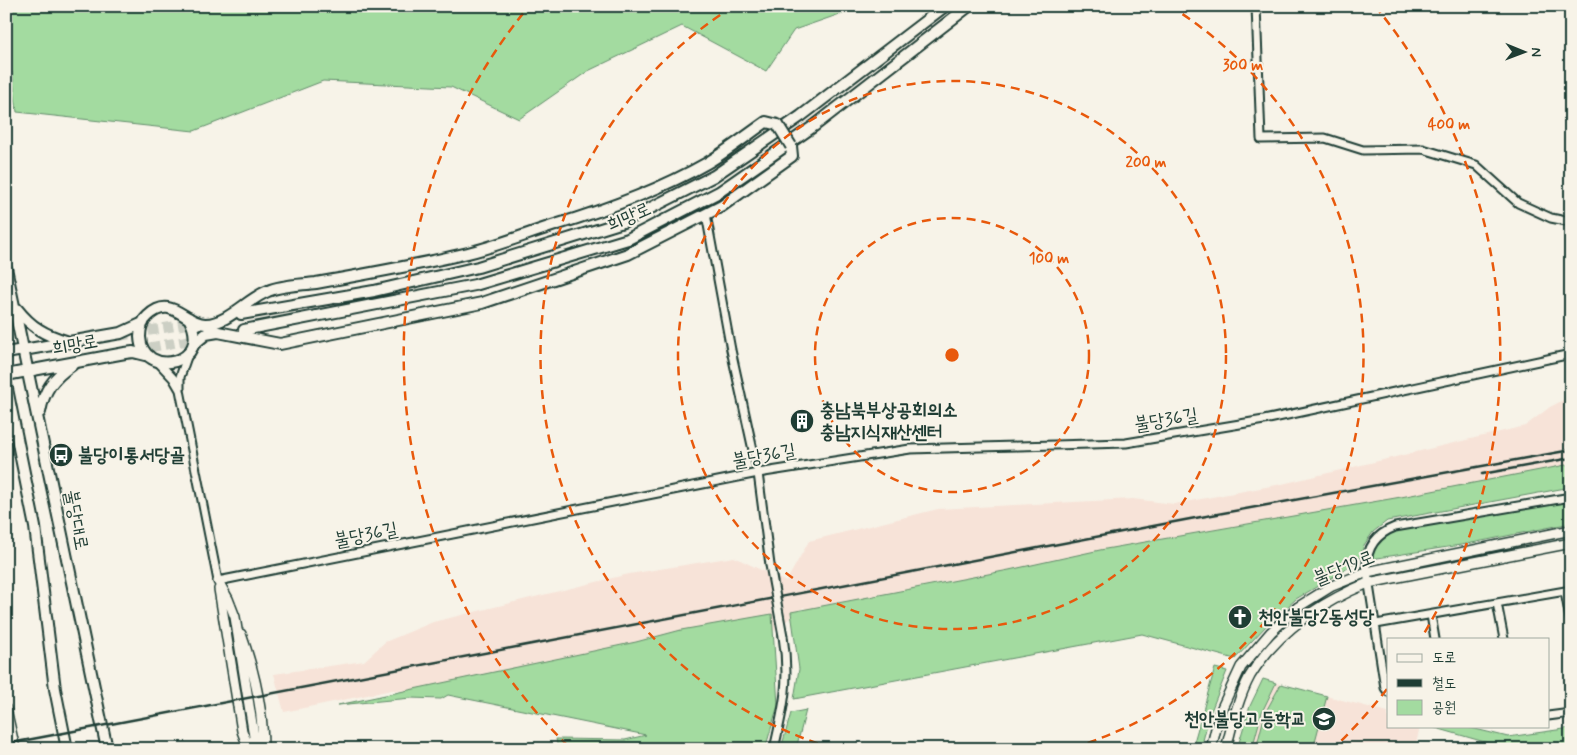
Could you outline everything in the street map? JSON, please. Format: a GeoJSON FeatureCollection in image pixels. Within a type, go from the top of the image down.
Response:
{"type":"FeatureCollection","features":[{"type":"Feature","properties":{"kind":"main road"},"geometry":{"type":"LineString","coordinates":[[241,314],[374,291],[478,268],[623,222],[714,176],[801,116],[945,6]]}},
{"type":"Feature","properties":{"kind":"main road","name":"희망로"},"geometry":{"type":"LineString","coordinates":[[244,330],[476,285],[628,239],[719,192],[814,126],[969,6]]}},
{"type":"Feature","properties":{"kind":"main road"},"geometry":{"type":"LineString","coordinates":[[766,122],[778,126],[792,146],[792,156],[722,206],[706,214],[628,254],[482,303],[280,344],[218,332],[206,334],[174,362],[152,359],[140,341],[143,323],[156,310],[164,308],[174,309],[204,325],[216,322],[269,290],[373,273],[471,252],[613,207],[706,163],[766,122]]}},
{"type":"Feature","properties":{"kind":"main road","name":"불당대로"},"geometry":{"type":"LineString","coordinates":[[6,268],[25,350],[107,749]]}},
{"type":"Feature","properties":{"kind":"main road"},"geometry":{"type":"LineString","coordinates":[[15,306],[28,323],[47,336],[70,342]]}},
{"type":"Feature","properties":{"kind":"main road"},"geometry":{"type":"LineString","coordinates":[[189,318],[193,326],[191,348]]}},
{"type":"Feature","properties":{"kind":"main road","name":"희망로"},"geometry":{"type":"LineString","coordinates":[[6,354],[130,331],[143,323]]}},
{"type":"Feature","properties":{"kind":"main road","name":"희망로"},"geometry":{"type":"LineString","coordinates":[[6,375],[125,352],[141,353],[152,359]]}},
{"type":"Feature","properties":{"kind":"main road"},"geometry":{"type":"LineString","coordinates":[[38,418],[43,395],[56,376],[75,363]]}},
{"type":"Feature","properties":{"kind":"main road"},"geometry":{"type":"LineString","coordinates":[[6,384],[35,528],[54,682],[67,749]]}},
{"type":"Feature","properties":{"kind":"main road"},"geometry":{"type":"LineString","coordinates":[[6,417],[16,430]]}},
{"type":"Feature","properties":{"kind":"street"},"geometry":{"type":"LineString","coordinates":[[1256,6],[1261,139],[1326,138],[1363,150],[1423,149],[1432,151],[1476,165],[1518,203],[1551,218],[1571,222]]}},
{"type":"Feature","properties":{"kind":"street"},"geometry":{"type":"LineString","coordinates":[[706,214],[731,350],[758,473],[770,565],[783,636],[787,680],[784,706],[774,749]]}},
{"type":"Feature","properties":{"kind":"street"},"geometry":{"type":"LineString","coordinates":[[191,348],[183,365],[180,390],[218,581],[242,731],[249,749]]}},
{"type":"Feature","properties":{"kind":"street","name":"불당36길"},"geometry":{"type":"LineString","coordinates":[[218,581],[758,473],[910,450],[1126,443],[1264,420],[1571,354]]}},
{"type":"Feature","properties":{"kind":"street"},"geometry":{"type":"LineString","coordinates":[[152,359],[173,378],[180,390]]}},
{"type":"Feature","properties":{"kind":"street"},"geometry":{"type":"LineString","coordinates":[[1387,691],[1385,688],[1366,572],[1366,558],[1376,538],[1389,529],[1571,497]]}},
{"type":"Feature","properties":{"kind":"street","name":"불당19로"},"geometry":{"type":"LineString","coordinates":[[1211,749],[1220,712],[1241,668],[1271,632],[1298,607],[1332,586],[1366,572],[1571,530]]}},
{"type":"Feature","properties":{"kind":"street","name":"불당19로"},"geometry":{"type":"LineString","coordinates":[[1226,749],[1233,720],[1248,682],[1266,656],[1287,632],[1310,613],[1368,583],[1571,543]]}},
{"type":"Feature","properties":{"kind":"street"},"geometry":{"type":"LineString","coordinates":[[218,581],[235,617],[252,673],[262,724],[263,749]]}},
{"type":"Feature","properties":{"kind":"street"},"geometry":{"type":"LineString","coordinates":[[1376,624],[1568,591],[1571,624]]}},
{"type":"Feature","properties":{"kind":"street"},"geometry":{"type":"LineString","coordinates":[[1498,603],[1504,638]]}},
{"type":"Feature","properties":{"kind":"street"},"geometry":{"type":"LineString","coordinates":[[1431,615],[1435,638]]}},
{"type":"Feature","properties":{"kind":"street"},"geometry":{"type":"LineString","coordinates":[[235,617],[256,749]]}},
{"type":"Feature","properties":{"kind":"street"},"geometry":{"type":"LineString","coordinates":[[6,709],[15,749]]}},
{"type":"Feature","properties":{"kind":"street"},"geometry":{"type":"LineString","coordinates":[[1550,716],[1571,713]]}},
{"type":"Feature","properties":{"kind":"shaded area"},"geometry":{"type":"Polygon","coordinates":[[[1571,396],[1571,478],[818,636],[804,607],[771,633],[523,698],[392,690],[284,712],[274,674],[364,661],[385,642],[433,622],[629,574],[734,557],[786,582],[809,541],[938,509],[1133,499],[1174,504],[1282,484],[1525,426],[1550,407],[1571,396]]]}},
{"type":"Feature","properties":{"kind":"shaded area","name":"천안불당고등학교"},"geometry":{"type":"Polygon","coordinates":[[[1276,683],[1387,712],[1387,728],[1420,728],[1415,749],[1252,749],[1262,712],[1276,683]]]}},
{"type":"Feature","properties":{"kind":"green space"},"geometry":{"type":"Polygon","coordinates":[[[6,6],[863,6],[794,30],[766,71],[682,26],[588,71],[519,119],[451,87],[323,81],[194,131],[17,112],[12,72],[6,74],[6,6]]]}},
{"type":"Feature","properties":{"kind":"green space"},"geometry":{"type":"Polygon","coordinates":[[[1571,464],[1571,487],[1387,521],[1373,532],[1364,545],[1358,562],[1296,599],[1267,625],[1235,659],[1142,634],[794,699],[799,669],[791,612],[1009,570],[1100,550],[1401,497],[1571,464]]]}},
{"type":"Feature","properties":{"kind":"green space"},"geometry":{"type":"Polygon","coordinates":[[[1571,497],[1571,523],[1467,544],[1371,559],[1375,545],[1395,529],[1571,497]]]}},
{"type":"Feature","properties":{"kind":"green space"},"geometry":{"type":"Polygon","coordinates":[[[772,614],[778,705],[765,749],[558,749],[556,739],[625,740],[646,735],[448,695],[441,699],[411,698],[338,705],[636,642],[681,630],[772,614]]]}},
{"type":"Feature","properties":{"kind":"green space"},"geometry":{"type":"Polygon","coordinates":[[[1215,668],[1227,671],[1209,716],[1201,749],[1192,749],[1215,668]]]}},
{"type":"Feature","properties":{"kind":"green space"},"geometry":{"type":"Polygon","coordinates":[[[1263,679],[1276,683],[1262,712],[1252,749],[1237,749],[1250,706],[1263,679]]]}},
{"type":"Feature","properties":{"kind":"green space"},"geometry":{"type":"Polygon","coordinates":[[[1281,684],[1327,696],[1313,749],[1256,749],[1265,713],[1281,684]]]}},
{"type":"Feature","properties":{"kind":"green space"},"geometry":{"type":"Polygon","coordinates":[[[806,710],[796,749],[781,749],[791,713],[806,710]]]}},
{"type":"Feature","properties":{"kind":"green space"},"geometry":{"type":"Polygon","coordinates":[[[1436,728],[1471,728],[1508,737],[1571,728],[1571,749],[1509,749],[1436,728]]]}},
{"type":"Feature","properties":{"kind":"tunnel"},"geometry":{"type":"LineString","coordinates":[[119,336],[198,322]]}},
{"type":"Feature","properties":{"kind":"tunnel"},"geometry":{"type":"LineString","coordinates":[[135,350],[202,338]]}},
{"type":"Feature","properties":{"kind":"railway"},"geometry":{"type":"LineString","coordinates":[[6,744],[1190,519],[1571,450]]}},
{"type":"Feature","properties":{"kind":"railway"},"geometry":{"type":"LineString","coordinates":[[1482,474],[1571,458]]}},
{"type":"Feature","properties":{"kind":"place","name":"충남북부상공회의소 충남지식재산센터"},"geometry":{"type":"Point","coordinates":[802,421]}},
{"type":"Feature","properties":{"kind":"place","name":"불당이통서당골"},"geometry":{"type":"Point","coordinates":[61,455]}},
{"type":"Feature","properties":{"kind":"place","name":"천안불당2동성당"},"geometry":{"type":"Point","coordinates":[1240,617]}},
{"type":"Feature","properties":{"kind":"place","name":"천안불당고등학교"},"geometry":{"type":"Point","coordinates":[1324,719]}}]}
